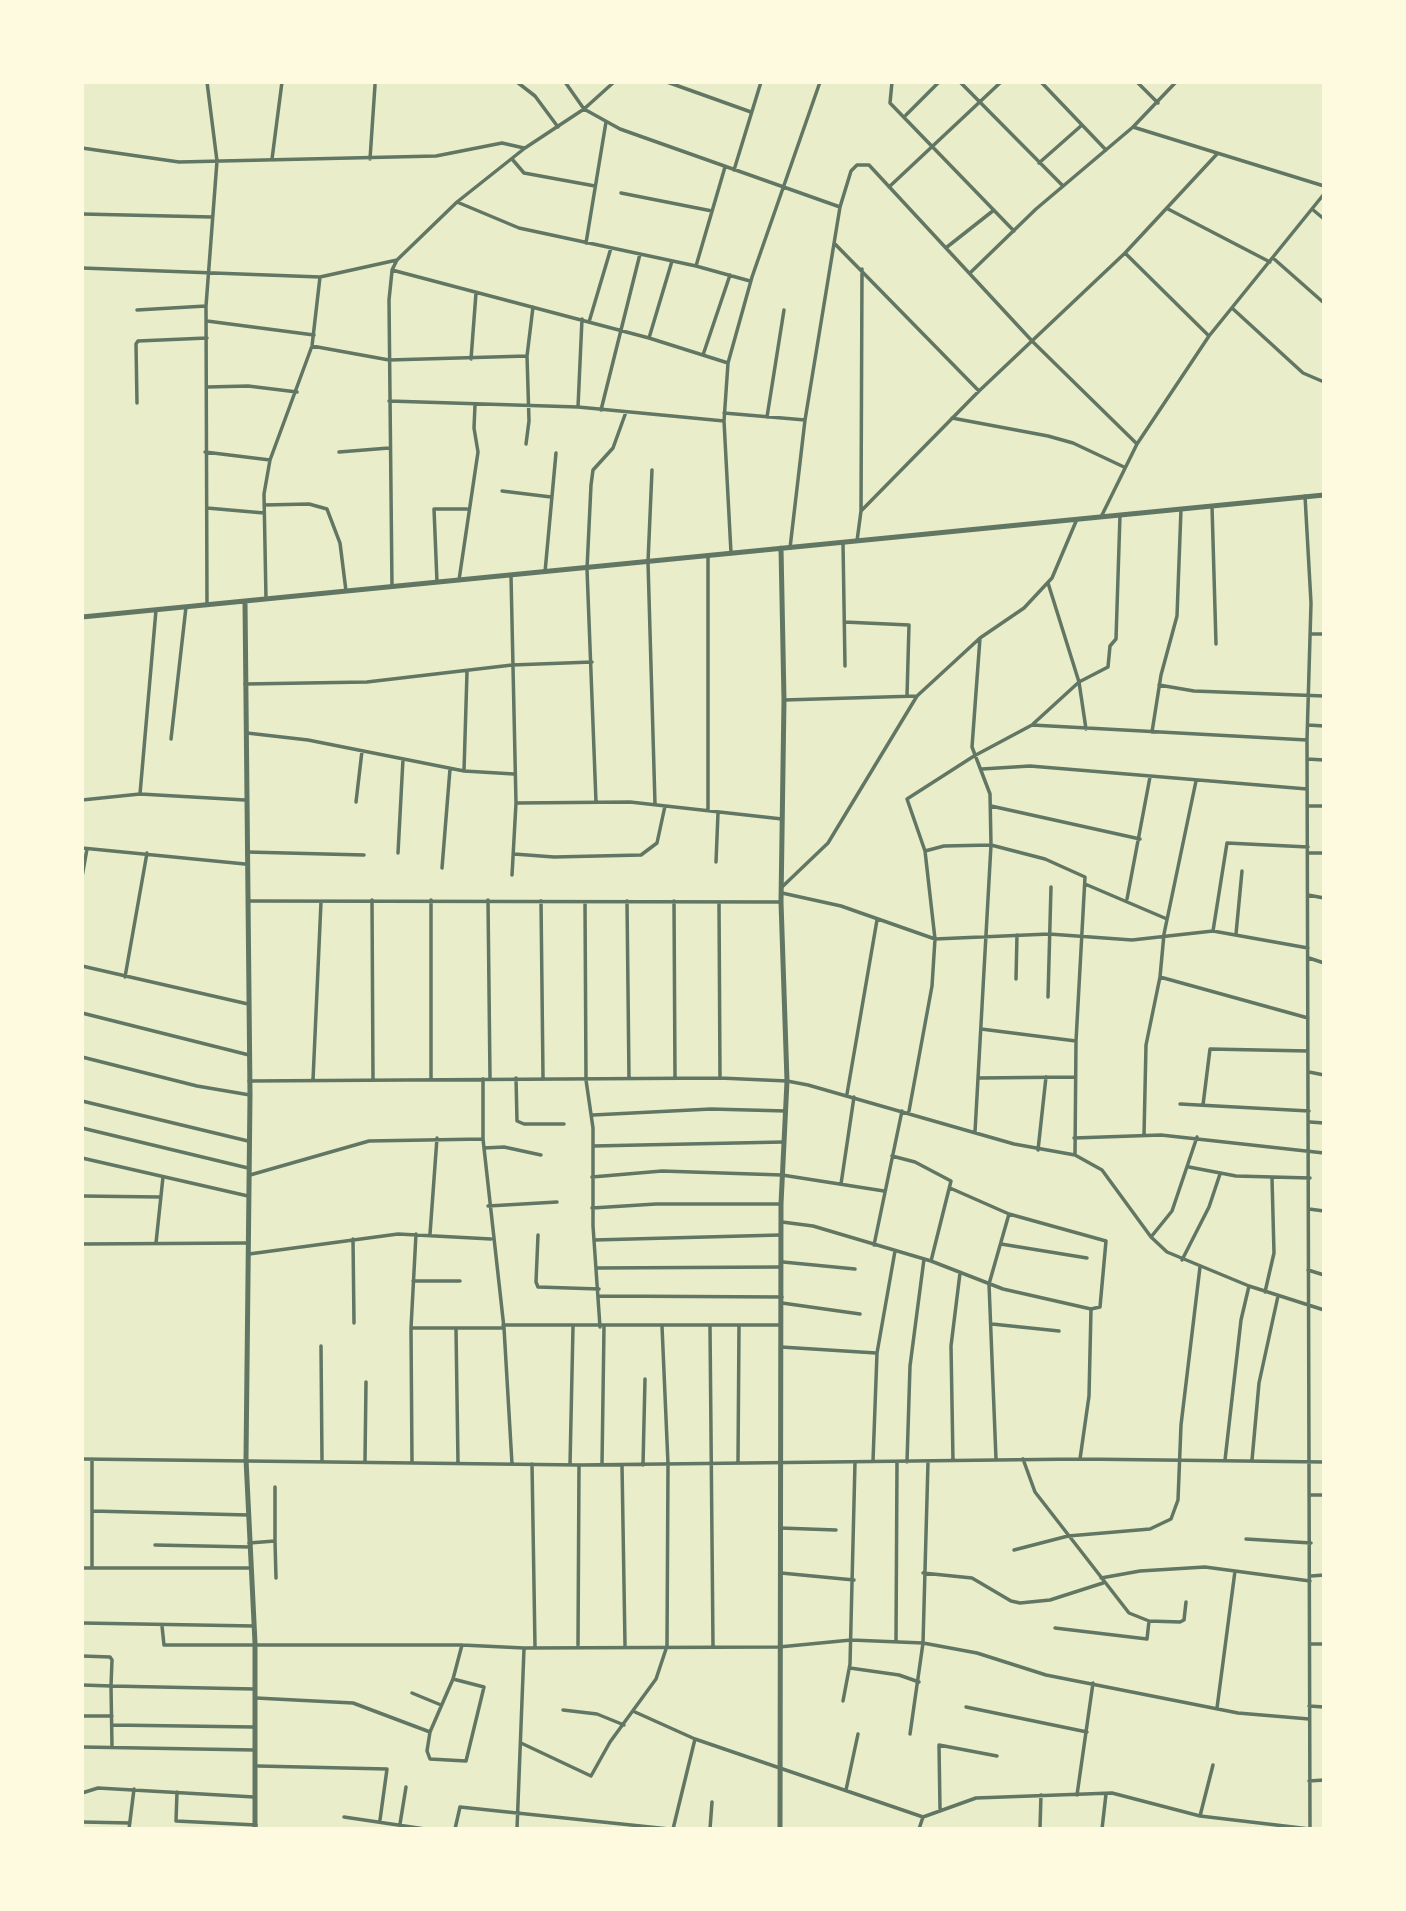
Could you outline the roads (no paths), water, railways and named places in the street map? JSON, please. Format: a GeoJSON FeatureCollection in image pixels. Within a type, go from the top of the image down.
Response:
{"type":"FeatureCollection","features":[{"type":"Feature","properties":{"kind":"street"},"geometry":{"type":"LineString","coordinates":[[207,82],[217,161],[206,306],[207,604]]}},
{"type":"Feature","properties":{"kind":"street"},"geometry":{"type":"LineString","coordinates":[[272,159],[282,82]]}},
{"type":"Feature","properties":{"kind":"street"},"geometry":{"type":"LineString","coordinates":[[517,82],[534,96],[558,127]]}},
{"type":"Feature","properties":{"kind":"street"},"geometry":{"type":"LineString","coordinates":[[565,82],[584,109],[606,122],[840,207]]}},
{"type":"Feature","properties":{"kind":"street"},"geometry":{"type":"LineString","coordinates":[[392,587],[389,359],[392,270],[397,260],[457,202],[525,148],[584,109],[614,82]]}},
{"type":"Feature","properties":{"kind":"street"},"geometry":{"type":"LineString","coordinates":[[667,82],[751,112]]}},
{"type":"Feature","properties":{"kind":"street"},"geometry":{"type":"LineString","coordinates":[[734,170],[761,82]]}},
{"type":"Feature","properties":{"kind":"street"},"geometry":{"type":"LineString","coordinates":[[731,553],[724,421],[728,363],[750,281],[820,82]]}},
{"type":"Feature","properties":{"kind":"street"},"geometry":{"type":"LineString","coordinates":[[892,82],[889,102],[934,145],[1014,231]]}},
{"type":"Feature","properties":{"kind":"street"},"geometry":{"type":"LineString","coordinates":[[905,116],[939,82]]}},
{"type":"Feature","properties":{"kind":"street"},"geometry":{"type":"LineString","coordinates":[[960,82],[1063,186]]}},
{"type":"Feature","properties":{"kind":"street"},"geometry":{"type":"LineString","coordinates":[[890,187],[1001,82]]}},
{"type":"Feature","properties":{"kind":"street"},"geometry":{"type":"LineString","coordinates":[[1041,82],[1106,150]]}},
{"type":"Feature","properties":{"kind":"street"},"geometry":{"type":"LineString","coordinates":[[1137,82],[1158,103]]}},
{"type":"Feature","properties":{"kind":"street"},"geometry":{"type":"LineString","coordinates":[[971,272],[1063,186],[1133,127],[1176,82]]}},
{"type":"Feature","properties":{"kind":"street"},"geometry":{"type":"LineString","coordinates":[[370,159],[375,85]]}},
{"type":"Feature","properties":{"kind":"street"},"geometry":{"type":"LineString","coordinates":[[586,243],[606,122]]}},
{"type":"Feature","properties":{"kind":"street"},"geometry":{"type":"LineString","coordinates":[[1039,163],[1082,125]]}},
{"type":"Feature","properties":{"kind":"street"},"geometry":{"type":"LineString","coordinates":[[1133,127],[1324,186]]}},
{"type":"Feature","properties":{"kind":"street"},"geometry":{"type":"LineString","coordinates":[[82,148],[141,158],[217,161],[436,156],[502,143],[525,148]]}},
{"type":"Feature","properties":{"kind":"street"},"geometry":{"type":"LineString","coordinates":[[861,511],[979,391],[1125,253],[1217,154]]}},
{"type":"Feature","properties":{"kind":"street"},"geometry":{"type":"LineString","coordinates":[[512,159],[524,173],[595,186]]}},
{"type":"Feature","properties":{"kind":"street"},"geometry":{"type":"LineString","coordinates":[[790,548],[805,420],[840,207],[851,171],[857,165],[869,165],[1033,342],[1137,444]]}},
{"type":"Feature","properties":{"kind":"street"},"geometry":{"type":"LineString","coordinates":[[696,266],[725,167]]}},
{"type":"Feature","properties":{"kind":"street"},"geometry":{"type":"LineString","coordinates":[[621,193],[712,211]]}},
{"type":"Feature","properties":{"kind":"street"},"geometry":{"type":"LineString","coordinates":[[1101,517],[1137,444],[1209,336],[1324,194]]}},
{"type":"Feature","properties":{"kind":"street"},"geometry":{"type":"LineString","coordinates":[[457,202],[519,228],[696,266],[750,281]]}},
{"type":"Feature","properties":{"kind":"street"},"geometry":{"type":"LineString","coordinates":[[1168,209],[1272,260],[1324,303]]}},
{"type":"Feature","properties":{"kind":"street"},"geometry":{"type":"LineString","coordinates":[[1312,209],[1324,219]]}},
{"type":"Feature","properties":{"kind":"street"},"geometry":{"type":"LineString","coordinates":[[947,247],[994,210]]}},
{"type":"Feature","properties":{"kind":"street"},"geometry":{"type":"LineString","coordinates":[[82,214],[212,217]]}},
{"type":"Feature","properties":{"kind":"street"},"geometry":{"type":"LineString","coordinates":[[835,244],[979,391]]}},
{"type":"Feature","properties":{"kind":"street"},"geometry":{"type":"LineString","coordinates":[[590,322],[611,248]]}},
{"type":"Feature","properties":{"kind":"street"},"geometry":{"type":"LineString","coordinates":[[1125,253],[1209,336]]}},
{"type":"Feature","properties":{"kind":"street"},"geometry":{"type":"LineString","coordinates":[[601,410],[640,254]]}},
{"type":"Feature","properties":{"kind":"street"},"geometry":{"type":"LineString","coordinates":[[82,268],[320,277],[397,260]]}},
{"type":"Feature","properties":{"kind":"street"},"geometry":{"type":"LineString","coordinates":[[649,338],[672,261]]}},
{"type":"Feature","properties":{"kind":"street"},"geometry":{"type":"LineString","coordinates":[[857,541],[861,511],[862,269]]}},
{"type":"Feature","properties":{"kind":"street"},"geometry":{"type":"LineString","coordinates":[[392,270],[622,330],[728,363]]}},
{"type":"Feature","properties":{"kind":"street"},"geometry":{"type":"LineString","coordinates":[[703,355],[730,275]]}},
{"type":"Feature","properties":{"kind":"street"},"geometry":{"type":"LineString","coordinates":[[265,599],[264,505],[270,460],[312,346],[320,277]]}},
{"type":"Feature","properties":{"kind":"street"},"geometry":{"type":"LineString","coordinates":[[471,359],[476,293]]}},
{"type":"Feature","properties":{"kind":"street"},"geometry":{"type":"LineString","coordinates":[[137,310],[206,306]]}},
{"type":"Feature","properties":{"kind":"street"},"geometry":{"type":"LineString","coordinates":[[526,444],[529,408],[527,356],[533,307]]}},
{"type":"Feature","properties":{"kind":"street"},"geometry":{"type":"LineString","coordinates":[[1233,308],[1303,373],[1324,382]]}},
{"type":"Feature","properties":{"kind":"street"},"geometry":{"type":"LineString","coordinates":[[766,417],[784,310]]}},
{"type":"Feature","properties":{"kind":"street"},"geometry":{"type":"LineString","coordinates":[[578,407],[582,319]]}},
{"type":"Feature","properties":{"kind":"street"},"geometry":{"type":"LineString","coordinates":[[207,321],[314,335]]}},
{"type":"Feature","properties":{"kind":"street"},"geometry":{"type":"LineString","coordinates":[[137,403],[135,344],[138,341],[207,338]]}},
{"type":"Feature","properties":{"kind":"street"},"geometry":{"type":"LineString","coordinates":[[312,346],[389,359],[527,356]]}},
{"type":"Feature","properties":{"kind":"street"},"geometry":{"type":"LineString","coordinates":[[207,387],[248,386],[297,392]]}},
{"type":"Feature","properties":{"kind":"street"},"geometry":{"type":"LineString","coordinates":[[389,401],[529,408],[578,407],[724,421]]}},
{"type":"Feature","properties":{"kind":"street"},"geometry":{"type":"LineString","coordinates":[[459,580],[478,453],[474,428],[475,405]]}},
{"type":"Feature","properties":{"kind":"street"},"geometry":{"type":"LineString","coordinates":[[596,802],[593,662],[587,569],[593,470],[613,448],[626,412]]}},
{"type":"Feature","properties":{"kind":"street"},"geometry":{"type":"LineString","coordinates":[[724,413],[805,420]]}},
{"type":"Feature","properties":{"kind":"street"},"geometry":{"type":"LineString","coordinates":[[952,418],[1073,443],[1124,467]]}},
{"type":"Feature","properties":{"kind":"street"},"geometry":{"type":"LineString","coordinates":[[340,452],[389,449]]}},
{"type":"Feature","properties":{"kind":"street"},"geometry":{"type":"LineString","coordinates":[[205,452],[270,460]]}},
{"type":"Feature","properties":{"kind":"street"},"geometry":{"type":"LineString","coordinates":[[545,572],[556,453]]}},
{"type":"Feature","properties":{"kind":"street"},"geometry":{"type":"LineString","coordinates":[[652,470],[648,562],[655,804]]}},
{"type":"Feature","properties":{"kind":"street"},"geometry":{"type":"LineString","coordinates":[[502,491],[551,497]]}},
{"type":"Feature","properties":{"kind":"street"},"geometry":{"type":"LineString","coordinates":[[82,617],[1324,495]]}},
{"type":"Feature","properties":{"kind":"street"},"geometry":{"type":"LineString","coordinates":[[635,1712],[695,1739],[923,1817],[976,1798],[1106,1794],[1140,1798],[1200,1816],[1310,1829],[1307,740],[1311,634],[1305,496]]}},
{"type":"Feature","properties":{"kind":"street"},"geometry":{"type":"LineString","coordinates":[[264,505],[309,504],[327,509],[340,543],[346,591]]}},
{"type":"Feature","properties":{"kind":"street"},"geometry":{"type":"LineString","coordinates":[[1212,506],[1216,644]]}},
{"type":"Feature","properties":{"kind":"street"},"geometry":{"type":"LineString","coordinates":[[206,508],[264,513]]}},
{"type":"Feature","properties":{"kind":"street"},"geometry":{"type":"LineString","coordinates":[[437,582],[434,509],[468,509]]}},
{"type":"Feature","properties":{"kind":"street"},"geometry":{"type":"LineString","coordinates":[[1152,732],[1159,685],[1177,616],[1181,509]]}},
{"type":"Feature","properties":{"kind":"street"},"geometry":{"type":"LineString","coordinates":[[909,1112],[932,986],[936,939],[925,851],[907,799],[974,756],[1032,725],[1079,682],[1107,668],[1110,646],[1116,639],[1119,515]]}},
{"type":"Feature","properties":{"kind":"street"},"geometry":{"type":"LineString","coordinates":[[782,890],[828,843],[917,696],[980,638],[1024,608],[1048,583],[1061,564],[1077,519]]}},
{"type":"Feature","properties":{"kind":"street"},"geometry":{"type":"LineString","coordinates":[[843,542],[845,666]]}},
{"type":"Feature","properties":{"kind":"street"},"geometry":{"type":"LineString","coordinates":[[780,548],[784,819],[781,902],[787,1081],[781,1204],[780,1829]]}},
{"type":"Feature","properties":{"kind":"street"},"geometry":{"type":"LineString","coordinates":[[708,556],[708,811]]}},
{"type":"Feature","properties":{"kind":"street"},"geometry":{"type":"LineString","coordinates":[[511,576],[516,803],[512,875]]}},
{"type":"Feature","properties":{"kind":"street"},"geometry":{"type":"LineString","coordinates":[[1048,583],[1079,682],[1086,729]]}},
{"type":"Feature","properties":{"kind":"street"},"geometry":{"type":"LineString","coordinates":[[177,1792],[176,1821],[256,1827],[258,1750],[246,1459],[250,1095],[245,864],[245,601]]}},
{"type":"Feature","properties":{"kind":"street"},"geometry":{"type":"LineString","coordinates":[[171,739],[186,607]]}},
{"type":"Feature","properties":{"kind":"street"},"geometry":{"type":"LineString","coordinates":[[140,794],[156,610]]}},
{"type":"Feature","properties":{"kind":"street"},"geometry":{"type":"LineString","coordinates":[[844,622],[909,625],[907,696]]}},
{"type":"Feature","properties":{"kind":"street"},"geometry":{"type":"LineString","coordinates":[[1311,634],[1324,634]]}},
{"type":"Feature","properties":{"kind":"street"},"geometry":{"type":"LineString","coordinates":[[975,1132],[991,845],[990,806],[982,769],[974,756],[972,734],[980,638]]}},
{"type":"Feature","properties":{"kind":"street"},"geometry":{"type":"LineString","coordinates":[[245,684],[367,682],[512,666],[593,662]]}},
{"type":"Feature","properties":{"kind":"street"},"geometry":{"type":"LineString","coordinates":[[464,771],[467,671]]}},
{"type":"Feature","properties":{"kind":"street"},"geometry":{"type":"LineString","coordinates":[[1159,685],[1194,691],[1324,696]]}},
{"type":"Feature","properties":{"kind":"street"},"geometry":{"type":"LineString","coordinates":[[783,700],[917,696]]}},
{"type":"Feature","properties":{"kind":"street"},"geometry":{"type":"LineString","coordinates":[[1032,725],[1307,740]]}},
{"type":"Feature","properties":{"kind":"street"},"geometry":{"type":"LineString","coordinates":[[1308,725],[1324,726]]}},
{"type":"Feature","properties":{"kind":"street"},"geometry":{"type":"LineString","coordinates":[[247,733],[362,751],[450,769],[514,774]]}},
{"type":"Feature","properties":{"kind":"street"},"geometry":{"type":"LineString","coordinates":[[356,802],[362,751]]}},
{"type":"Feature","properties":{"kind":"street"},"geometry":{"type":"LineString","coordinates":[[398,853],[403,759]]}},
{"type":"Feature","properties":{"kind":"street"},"geometry":{"type":"LineString","coordinates":[[1307,759],[1324,760]]}},
{"type":"Feature","properties":{"kind":"street"},"geometry":{"type":"LineString","coordinates":[[982,769],[1030,766],[1307,789]]}},
{"type":"Feature","properties":{"kind":"street"},"geometry":{"type":"LineString","coordinates":[[442,868],[450,769]]}},
{"type":"Feature","properties":{"kind":"street"},"geometry":{"type":"LineString","coordinates":[[1127,899],[1150,777]]}},
{"type":"Feature","properties":{"kind":"street"},"geometry":{"type":"LineString","coordinates":[[1144,1135],[1146,1045],[1160,977],[1164,934],[1196,781]]}},
{"type":"Feature","properties":{"kind":"street"},"geometry":{"type":"LineString","coordinates":[[82,800],[140,794],[245,800]]}},
{"type":"Feature","properties":{"kind":"street"},"geometry":{"type":"LineString","coordinates":[[516,803],[655,804],[784,819]]}},
{"type":"Feature","properties":{"kind":"street"},"geometry":{"type":"LineString","coordinates":[[514,854],[554,857],[641,855],[657,843],[665,806]]}},
{"type":"Feature","properties":{"kind":"street"},"geometry":{"type":"LineString","coordinates":[[990,806],[1140,839]]}},
{"type":"Feature","properties":{"kind":"street"},"geometry":{"type":"LineString","coordinates":[[1307,806],[1324,806]]}},
{"type":"Feature","properties":{"kind":"street"},"geometry":{"type":"LineString","coordinates":[[716,862],[718,813]]}},
{"type":"Feature","properties":{"kind":"street"},"geometry":{"type":"LineString","coordinates":[[1213,932],[1227,843],[1308,847]]}},
{"type":"Feature","properties":{"kind":"street"},"geometry":{"type":"LineString","coordinates":[[925,851],[944,846],[991,845],[1045,859],[1084,875],[1076,1041],[1075,1155]]}},
{"type":"Feature","properties":{"kind":"street"},"geometry":{"type":"LineString","coordinates":[[82,877],[85,848],[245,864]]}},
{"type":"Feature","properties":{"kind":"street"},"geometry":{"type":"LineString","coordinates":[[245,852],[364,855]]}},
{"type":"Feature","properties":{"kind":"street"},"geometry":{"type":"LineString","coordinates":[[125,977],[147,853]]}},
{"type":"Feature","properties":{"kind":"street"},"geometry":{"type":"LineString","coordinates":[[1308,853],[1324,853]]}},
{"type":"Feature","properties":{"kind":"street"},"geometry":{"type":"LineString","coordinates":[[1236,934],[1242,871]]}},
{"type":"Feature","properties":{"kind":"street"},"geometry":{"type":"LineString","coordinates":[[1085,884],[1127,899],[1167,919]]}},
{"type":"Feature","properties":{"kind":"street"},"geometry":{"type":"LineString","coordinates":[[1048,997],[1051,887]]}},
{"type":"Feature","properties":{"kind":"street"},"geometry":{"type":"LineString","coordinates":[[782,890],[841,906],[936,939],[1049,934],[1132,940],[1164,934],[1213,932],[1308,948]]}},
{"type":"Feature","properties":{"kind":"street"},"geometry":{"type":"LineString","coordinates":[[1308,895],[1324,898]]}},
{"type":"Feature","properties":{"kind":"street"},"geometry":{"type":"LineString","coordinates":[[372,900],[375,1027],[373,1080]]}},
{"type":"Feature","properties":{"kind":"street"},"geometry":{"type":"LineString","coordinates":[[431,900],[431,1079]]}},
{"type":"Feature","properties":{"kind":"street"},"geometry":{"type":"LineString","coordinates":[[488,900],[490,1078]]}},
{"type":"Feature","properties":{"kind":"street"},"geometry":{"type":"LineString","coordinates":[[246,901],[781,902]]}},
{"type":"Feature","properties":{"kind":"street"},"geometry":{"type":"LineString","coordinates":[[541,901],[543,1078]]}},
{"type":"Feature","properties":{"kind":"street"},"geometry":{"type":"LineString","coordinates":[[627,901],[629,1079]]}},
{"type":"Feature","properties":{"kind":"street"},"geometry":{"type":"LineString","coordinates":[[674,901],[675,1078]]}},
{"type":"Feature","properties":{"kind":"street"},"geometry":{"type":"LineString","coordinates":[[313,1080],[321,902]]}},
{"type":"Feature","properties":{"kind":"street"},"geometry":{"type":"LineString","coordinates":[[585,902],[586,1080],[593,1115],[592,1208],[602,1327],[602,1464]]}},
{"type":"Feature","properties":{"kind":"street"},"geometry":{"type":"LineString","coordinates":[[719,902],[720,1078]]}},
{"type":"Feature","properties":{"kind":"street"},"geometry":{"type":"LineString","coordinates":[[847,1095],[877,920]]}},
{"type":"Feature","properties":{"kind":"street"},"geometry":{"type":"LineString","coordinates":[[1016,979],[1017,935]]}},
{"type":"Feature","properties":{"kind":"street"},"geometry":{"type":"LineString","coordinates":[[1308,958],[1324,963]]}},
{"type":"Feature","properties":{"kind":"street"},"geometry":{"type":"LineString","coordinates":[[82,966],[248,1004]]}},
{"type":"Feature","properties":{"kind":"street"},"geometry":{"type":"LineString","coordinates":[[1160,977],[1308,1018]]}},
{"type":"Feature","properties":{"kind":"street"},"geometry":{"type":"LineString","coordinates":[[82,1013],[248,1055]]}},
{"type":"Feature","properties":{"kind":"street"},"geometry":{"type":"LineString","coordinates":[[981,1029],[1076,1041]]}},
{"type":"Feature","properties":{"kind":"street"},"geometry":{"type":"LineString","coordinates":[[1203,1105],[1210,1049],[1308,1051]]}},
{"type":"Feature","properties":{"kind":"street"},"geometry":{"type":"LineString","coordinates":[[82,1057],[185,1083],[250,1095]]}},
{"type":"Feature","properties":{"kind":"street"},"geometry":{"type":"LineString","coordinates":[[1308,1072],[1324,1074]]}},
{"type":"Feature","properties":{"kind":"street"},"geometry":{"type":"LineString","coordinates":[[1038,1150],[1046,1077]]}},
{"type":"Feature","properties":{"kind":"street"},"geometry":{"type":"LineString","coordinates":[[978,1078],[1075,1077]]}},
{"type":"Feature","properties":{"kind":"street"},"geometry":{"type":"LineString","coordinates":[[249,1081],[490,1078],[720,1078],[787,1081],[909,1112],[1038,1150],[1075,1155],[1102,1170],[1151,1237],[1182,1260],[1265,1292],[1324,1310]]}},
{"type":"Feature","properties":{"kind":"street"},"geometry":{"type":"LineString","coordinates":[[516,1078],[517,1121],[524,1124],[564,1124]]}},
{"type":"Feature","properties":{"kind":"street"},"geometry":{"type":"LineString","coordinates":[[483,1079],[483,1139],[488,1206],[503,1326],[512,1464]]}},
{"type":"Feature","properties":{"kind":"street"},"geometry":{"type":"LineString","coordinates":[[841,1184],[854,1097]]}},
{"type":"Feature","properties":{"kind":"street"},"geometry":{"type":"LineString","coordinates":[[82,1101],[248,1141]]}},
{"type":"Feature","properties":{"kind":"street"},"geometry":{"type":"LineString","coordinates":[[1180,1104],[1309,1111]]}},
{"type":"Feature","properties":{"kind":"street"},"geometry":{"type":"LineString","coordinates":[[593,1115],[711,1109],[786,1111]]}},
{"type":"Feature","properties":{"kind":"street"},"geometry":{"type":"LineString","coordinates":[[874,1245],[902,1111]]}},
{"type":"Feature","properties":{"kind":"street"},"geometry":{"type":"LineString","coordinates":[[1310,1122],[1324,1123]]}},
{"type":"Feature","properties":{"kind":"street"},"geometry":{"type":"LineString","coordinates":[[82,1128],[248,1168]]}},
{"type":"Feature","properties":{"kind":"street"},"geometry":{"type":"LineString","coordinates":[[1074,1138],[1144,1135],[1197,1137],[1324,1153]]}},
{"type":"Feature","properties":{"kind":"street"},"geometry":{"type":"LineString","coordinates":[[1151,1237],[1168,1220],[1189,1167],[1197,1137]]}},
{"type":"Feature","properties":{"kind":"street"},"geometry":{"type":"LineString","coordinates":[[248,1176],[353,1143],[437,1138],[483,1139]]}},
{"type":"Feature","properties":{"kind":"street"},"geometry":{"type":"LineString","coordinates":[[430,1234],[437,1138]]}},
{"type":"Feature","properties":{"kind":"street"},"geometry":{"type":"LineString","coordinates":[[593,1146],[785,1142]]}},
{"type":"Feature","properties":{"kind":"street"},"geometry":{"type":"LineString","coordinates":[[484,1148],[504,1147],[541,1155]]}},
{"type":"Feature","properties":{"kind":"street"},"geometry":{"type":"LineString","coordinates":[[892,1156],[915,1162],[950,1180],[931,1261]]}},
{"type":"Feature","properties":{"kind":"street"},"geometry":{"type":"LineString","coordinates":[[82,1158],[248,1196]]}},
{"type":"Feature","properties":{"kind":"street"},"geometry":{"type":"LineString","coordinates":[[1189,1167],[1220,1174],[1310,1178]]}},
{"type":"Feature","properties":{"kind":"street"},"geometry":{"type":"LineString","coordinates":[[592,1177],[662,1171],[782,1175],[884,1191]]}},
{"type":"Feature","properties":{"kind":"street"},"geometry":{"type":"LineString","coordinates":[[1182,1260],[1209,1206],[1220,1174]]}},
{"type":"Feature","properties":{"kind":"street"},"geometry":{"type":"LineString","coordinates":[[156,1243],[163,1177]]}},
{"type":"Feature","properties":{"kind":"street"},"geometry":{"type":"LineString","coordinates":[[1265,1292],[1273,1266],[1272,1178]]}},
{"type":"Feature","properties":{"kind":"street"},"geometry":{"type":"LineString","coordinates":[[782,1222],[813,1226],[931,1261],[989,1284],[1091,1309],[1100,1307],[1107,1241],[1009,1214],[950,1188]]}},
{"type":"Feature","properties":{"kind":"street"},"geometry":{"type":"LineString","coordinates":[[82,1196],[160,1197]]}},
{"type":"Feature","properties":{"kind":"street"},"geometry":{"type":"LineString","coordinates":[[488,1206],[557,1202]]}},
{"type":"Feature","properties":{"kind":"street"},"geometry":{"type":"LineString","coordinates":[[592,1208],[656,1204],[781,1204]]}},
{"type":"Feature","properties":{"kind":"street"},"geometry":{"type":"LineString","coordinates":[[1309,1209],[1324,1211]]}},
{"type":"Feature","properties":{"kind":"street"},"geometry":{"type":"LineString","coordinates":[[996,1459],[989,1284],[1009,1214]]}},
{"type":"Feature","properties":{"kind":"street"},"geometry":{"type":"LineString","coordinates":[[411,1463],[411,1328],[416,1233]]}},
{"type":"Feature","properties":{"kind":"street"},"geometry":{"type":"LineString","coordinates":[[247,1254],[416,1233],[491,1239]]}},
{"type":"Feature","properties":{"kind":"street"},"geometry":{"type":"LineString","coordinates":[[538,1235],[538,1287],[598,1289]]}},
{"type":"Feature","properties":{"kind":"street"},"geometry":{"type":"LineString","coordinates":[[594,1240],[782,1235]]}},
{"type":"Feature","properties":{"kind":"street"},"geometry":{"type":"LineString","coordinates":[[353,1239],[354,1323]]}},
{"type":"Feature","properties":{"kind":"street"},"geometry":{"type":"LineString","coordinates":[[82,1244],[248,1243]]}},
{"type":"Feature","properties":{"kind":"street"},"geometry":{"type":"LineString","coordinates":[[1002,1244],[1087,1258]]}},
{"type":"Feature","properties":{"kind":"street"},"geometry":{"type":"LineString","coordinates":[[873,1462],[877,1353],[895,1251]]}},
{"type":"Feature","properties":{"kind":"street"},"geometry":{"type":"LineString","coordinates":[[907,1463],[910,1366],[924,1259]]}},
{"type":"Feature","properties":{"kind":"street"},"geometry":{"type":"LineString","coordinates":[[597,1268],[783,1264],[855,1269]]}},
{"type":"Feature","properties":{"kind":"street"},"geometry":{"type":"LineString","coordinates":[[1014,1550],[1068,1536],[1160,1526],[1171,1519],[1177,1509],[1179,1462],[1200,1267]]}},
{"type":"Feature","properties":{"kind":"street"},"geometry":{"type":"LineString","coordinates":[[1308,1270],[1324,1275]]}},
{"type":"Feature","properties":{"kind":"street"},"geometry":{"type":"LineString","coordinates":[[953,1461],[951,1346],[960,1273]]}},
{"type":"Feature","properties":{"kind":"street"},"geometry":{"type":"LineString","coordinates":[[414,1282],[460,1281]]}},
{"type":"Feature","properties":{"kind":"street"},"geometry":{"type":"LineString","coordinates":[[1225,1461],[1241,1320],[1248,1286]]}},
{"type":"Feature","properties":{"kind":"street"},"geometry":{"type":"LineString","coordinates":[[599,1296],[782,1300],[860,1314]]}},
{"type":"Feature","properties":{"kind":"street"},"geometry":{"type":"LineString","coordinates":[[1252,1460],[1259,1383],[1278,1296]]}},
{"type":"Feature","properties":{"kind":"street"},"geometry":{"type":"LineString","coordinates":[[1080,1458],[1090,1386],[1091,1309]]}},
{"type":"Feature","properties":{"kind":"street"},"geometry":{"type":"LineString","coordinates":[[992,1324],[1059,1331]]}},
{"type":"Feature","properties":{"kind":"street"},"geometry":{"type":"LineString","coordinates":[[411,1328],[782,1325]]}},
{"type":"Feature","properties":{"kind":"street"},"geometry":{"type":"LineString","coordinates":[[521,1744],[591,1776],[656,1679],[667,1646],[668,1464],[662,1326]]}},
{"type":"Feature","properties":{"kind":"street"},"geometry":{"type":"LineString","coordinates":[[710,1326],[713,1646]]}},
{"type":"Feature","properties":{"kind":"street"},"geometry":{"type":"LineString","coordinates":[[738,1464],[739,1326]]}},
{"type":"Feature","properties":{"kind":"street"},"geometry":{"type":"LineString","coordinates":[[570,1465],[573,1327]]}},
{"type":"Feature","properties":{"kind":"street"},"geometry":{"type":"LineString","coordinates":[[456,1329],[458,1463]]}},
{"type":"Feature","properties":{"kind":"street"},"geometry":{"type":"LineString","coordinates":[[321,1346],[322,1461]]}},
{"type":"Feature","properties":{"kind":"street"},"geometry":{"type":"LineString","coordinates":[[781,1347],[877,1353]]}},
{"type":"Feature","properties":{"kind":"street"},"geometry":{"type":"LineString","coordinates":[[643,1465],[645,1379]]}},
{"type":"Feature","properties":{"kind":"street"},"geometry":{"type":"LineString","coordinates":[[365,1461],[366,1382]]}},
{"type":"Feature","properties":{"kind":"street"},"geometry":{"type":"LineString","coordinates":[[82,1459],[570,1465],[907,1463],[1080,1458],[1179,1462],[1324,1462]]}},
{"type":"Feature","properties":{"kind":"street"},"geometry":{"type":"LineString","coordinates":[[92,1459],[92,1568]]}},
{"type":"Feature","properties":{"kind":"street"},"geometry":{"type":"LineString","coordinates":[[1023,1459],[1035,1492],[1129,1612],[1149,1621],[1183,1621],[1186,1602]]}},
{"type":"Feature","properties":{"kind":"street"},"geometry":{"type":"LineString","coordinates":[[843,1701],[850,1668],[855,1462]]}},
{"type":"Feature","properties":{"kind":"street"},"geometry":{"type":"LineString","coordinates":[[896,1641],[897,1462]]}},
{"type":"Feature","properties":{"kind":"street"},"geometry":{"type":"LineString","coordinates":[[911,1734],[923,1643],[928,1462]]}},
{"type":"Feature","properties":{"kind":"street"},"geometry":{"type":"LineString","coordinates":[[532,1464],[536,1647]]}},
{"type":"Feature","properties":{"kind":"street"},"geometry":{"type":"LineString","coordinates":[[578,1646],[579,1465]]}},
{"type":"Feature","properties":{"kind":"street"},"geometry":{"type":"LineString","coordinates":[[622,1465],[625,1646]]}},
{"type":"Feature","properties":{"kind":"street"},"geometry":{"type":"LineString","coordinates":[[275,1486],[276,1578]]}},
{"type":"Feature","properties":{"kind":"street"},"geometry":{"type":"LineString","coordinates":[[1310,1495],[1324,1495]]}},
{"type":"Feature","properties":{"kind":"street"},"geometry":{"type":"LineString","coordinates":[[92,1511],[248,1515]]}},
{"type":"Feature","properties":{"kind":"street"},"geometry":{"type":"LineString","coordinates":[[780,1528],[836,1530]]}},
{"type":"Feature","properties":{"kind":"street"},"geometry":{"type":"LineString","coordinates":[[1246,1539],[1311,1543]]}},
{"type":"Feature","properties":{"kind":"street"},"geometry":{"type":"LineString","coordinates":[[155,1545],[250,1545],[275,1541]]}},
{"type":"Feature","properties":{"kind":"street"},"geometry":{"type":"LineString","coordinates":[[923,1573],[972,1578],[1011,1601],[1020,1602],[1050,1600],[1102,1580],[1140,1570],[1205,1567],[1310,1578],[1324,1576]]}},
{"type":"Feature","properties":{"kind":"street"},"geometry":{"type":"LineString","coordinates":[[82,1568],[251,1568]]}},
{"type":"Feature","properties":{"kind":"street"},"geometry":{"type":"LineString","coordinates":[[1217,1708],[1235,1570]]}},
{"type":"Feature","properties":{"kind":"street"},"geometry":{"type":"LineString","coordinates":[[779,1572],[853,1580]]}},
{"type":"Feature","properties":{"kind":"street"},"geometry":{"type":"LineString","coordinates":[[1055,1629],[1147,1639],[1149,1621]]}},
{"type":"Feature","properties":{"kind":"street"},"geometry":{"type":"LineString","coordinates":[[82,1623],[254,1626]]}},
{"type":"Feature","properties":{"kind":"street"},"geometry":{"type":"LineString","coordinates":[[162,1626],[164,1645],[255,1643],[524,1648],[779,1647],[851,1640],[923,1643],[977,1653],[1031,1672],[1217,1708],[1309,1719]]}},
{"type":"Feature","properties":{"kind":"street"},"geometry":{"type":"LineString","coordinates":[[1311,1644],[1324,1644]]}},
{"type":"Feature","properties":{"kind":"street"},"geometry":{"type":"LineString","coordinates":[[453,1679],[484,1687],[466,1761],[430,1759],[426,1751],[430,1732],[453,1679],[462,1645]]}},
{"type":"Feature","properties":{"kind":"street"},"geometry":{"type":"LineString","coordinates":[[517,1829],[524,1648]]}},
{"type":"Feature","properties":{"kind":"street"},"geometry":{"type":"LineString","coordinates":[[82,1656],[112,1658],[112,1747]]}},
{"type":"Feature","properties":{"kind":"street"},"geometry":{"type":"LineString","coordinates":[[850,1668],[899,1675],[919,1682]]}},
{"type":"Feature","properties":{"kind":"street"},"geometry":{"type":"LineString","coordinates":[[1077,1795],[1093,1683]]}},
{"type":"Feature","properties":{"kind":"street"},"geometry":{"type":"LineString","coordinates":[[82,1685],[256,1689]]}},
{"type":"Feature","properties":{"kind":"street"},"geometry":{"type":"LineString","coordinates":[[412,1693],[441,1705]]}},
{"type":"Feature","properties":{"kind":"street"},"geometry":{"type":"LineString","coordinates":[[256,1698],[353,1703],[430,1732]]}},
{"type":"Feature","properties":{"kind":"street"},"geometry":{"type":"LineString","coordinates":[[966,1706],[1087,1732]]}},
{"type":"Feature","properties":{"kind":"street"},"geometry":{"type":"LineString","coordinates":[[1309,1706],[1324,1707]]}},
{"type":"Feature","properties":{"kind":"street"},"geometry":{"type":"LineString","coordinates":[[563,1710],[597,1714],[624,1725]]}},
{"type":"Feature","properties":{"kind":"street"},"geometry":{"type":"LineString","coordinates":[[82,1716],[112,1716]]}},
{"type":"Feature","properties":{"kind":"street"},"geometry":{"type":"LineString","coordinates":[[112,1725],[256,1727]]}},
{"type":"Feature","properties":{"kind":"street"},"geometry":{"type":"LineString","coordinates":[[846,1790],[858,1734]]}},
{"type":"Feature","properties":{"kind":"street"},"geometry":{"type":"LineString","coordinates":[[455,1829],[460,1807],[671,1829],[695,1739]]}},
{"type":"Feature","properties":{"kind":"street"},"geometry":{"type":"LineString","coordinates":[[940,1809],[939,1745],[997,1756]]}},
{"type":"Feature","properties":{"kind":"street"},"geometry":{"type":"LineString","coordinates":[[82,1747],[258,1750]]}},
{"type":"Feature","properties":{"kind":"street"},"geometry":{"type":"LineString","coordinates":[[1200,1816],[1213,1765]]}},
{"type":"Feature","properties":{"kind":"street"},"geometry":{"type":"LineString","coordinates":[[258,1766],[387,1769],[380,1820]]}},
{"type":"Feature","properties":{"kind":"street"},"geometry":{"type":"LineString","coordinates":[[1309,1781],[1324,1780]]}},
{"type":"Feature","properties":{"kind":"street"},"geometry":{"type":"LineString","coordinates":[[400,1824],[406,1787]]}},
{"type":"Feature","properties":{"kind":"street"},"geometry":{"type":"LineString","coordinates":[[82,1793],[98,1788],[257,1797]]}},
{"type":"Feature","properties":{"kind":"street"},"geometry":{"type":"LineString","coordinates":[[82,1822],[129,1826],[134,1789]]}},
{"type":"Feature","properties":{"kind":"street"},"geometry":{"type":"LineString","coordinates":[[1102,1829],[1106,1794]]}},
{"type":"Feature","properties":{"kind":"street"},"geometry":{"type":"LineString","coordinates":[[1040,1829],[1041,1795]]}},
{"type":"Feature","properties":{"kind":"street"},"geometry":{"type":"LineString","coordinates":[[710,1829],[712,1802]]}},
{"type":"Feature","properties":{"kind":"street"},"geometry":{"type":"LineString","coordinates":[[344,1816],[425,1829]]}},
{"type":"Feature","properties":{"kind":"street"},"geometry":{"type":"LineString","coordinates":[[919,1829],[923,1817]]}}]}
